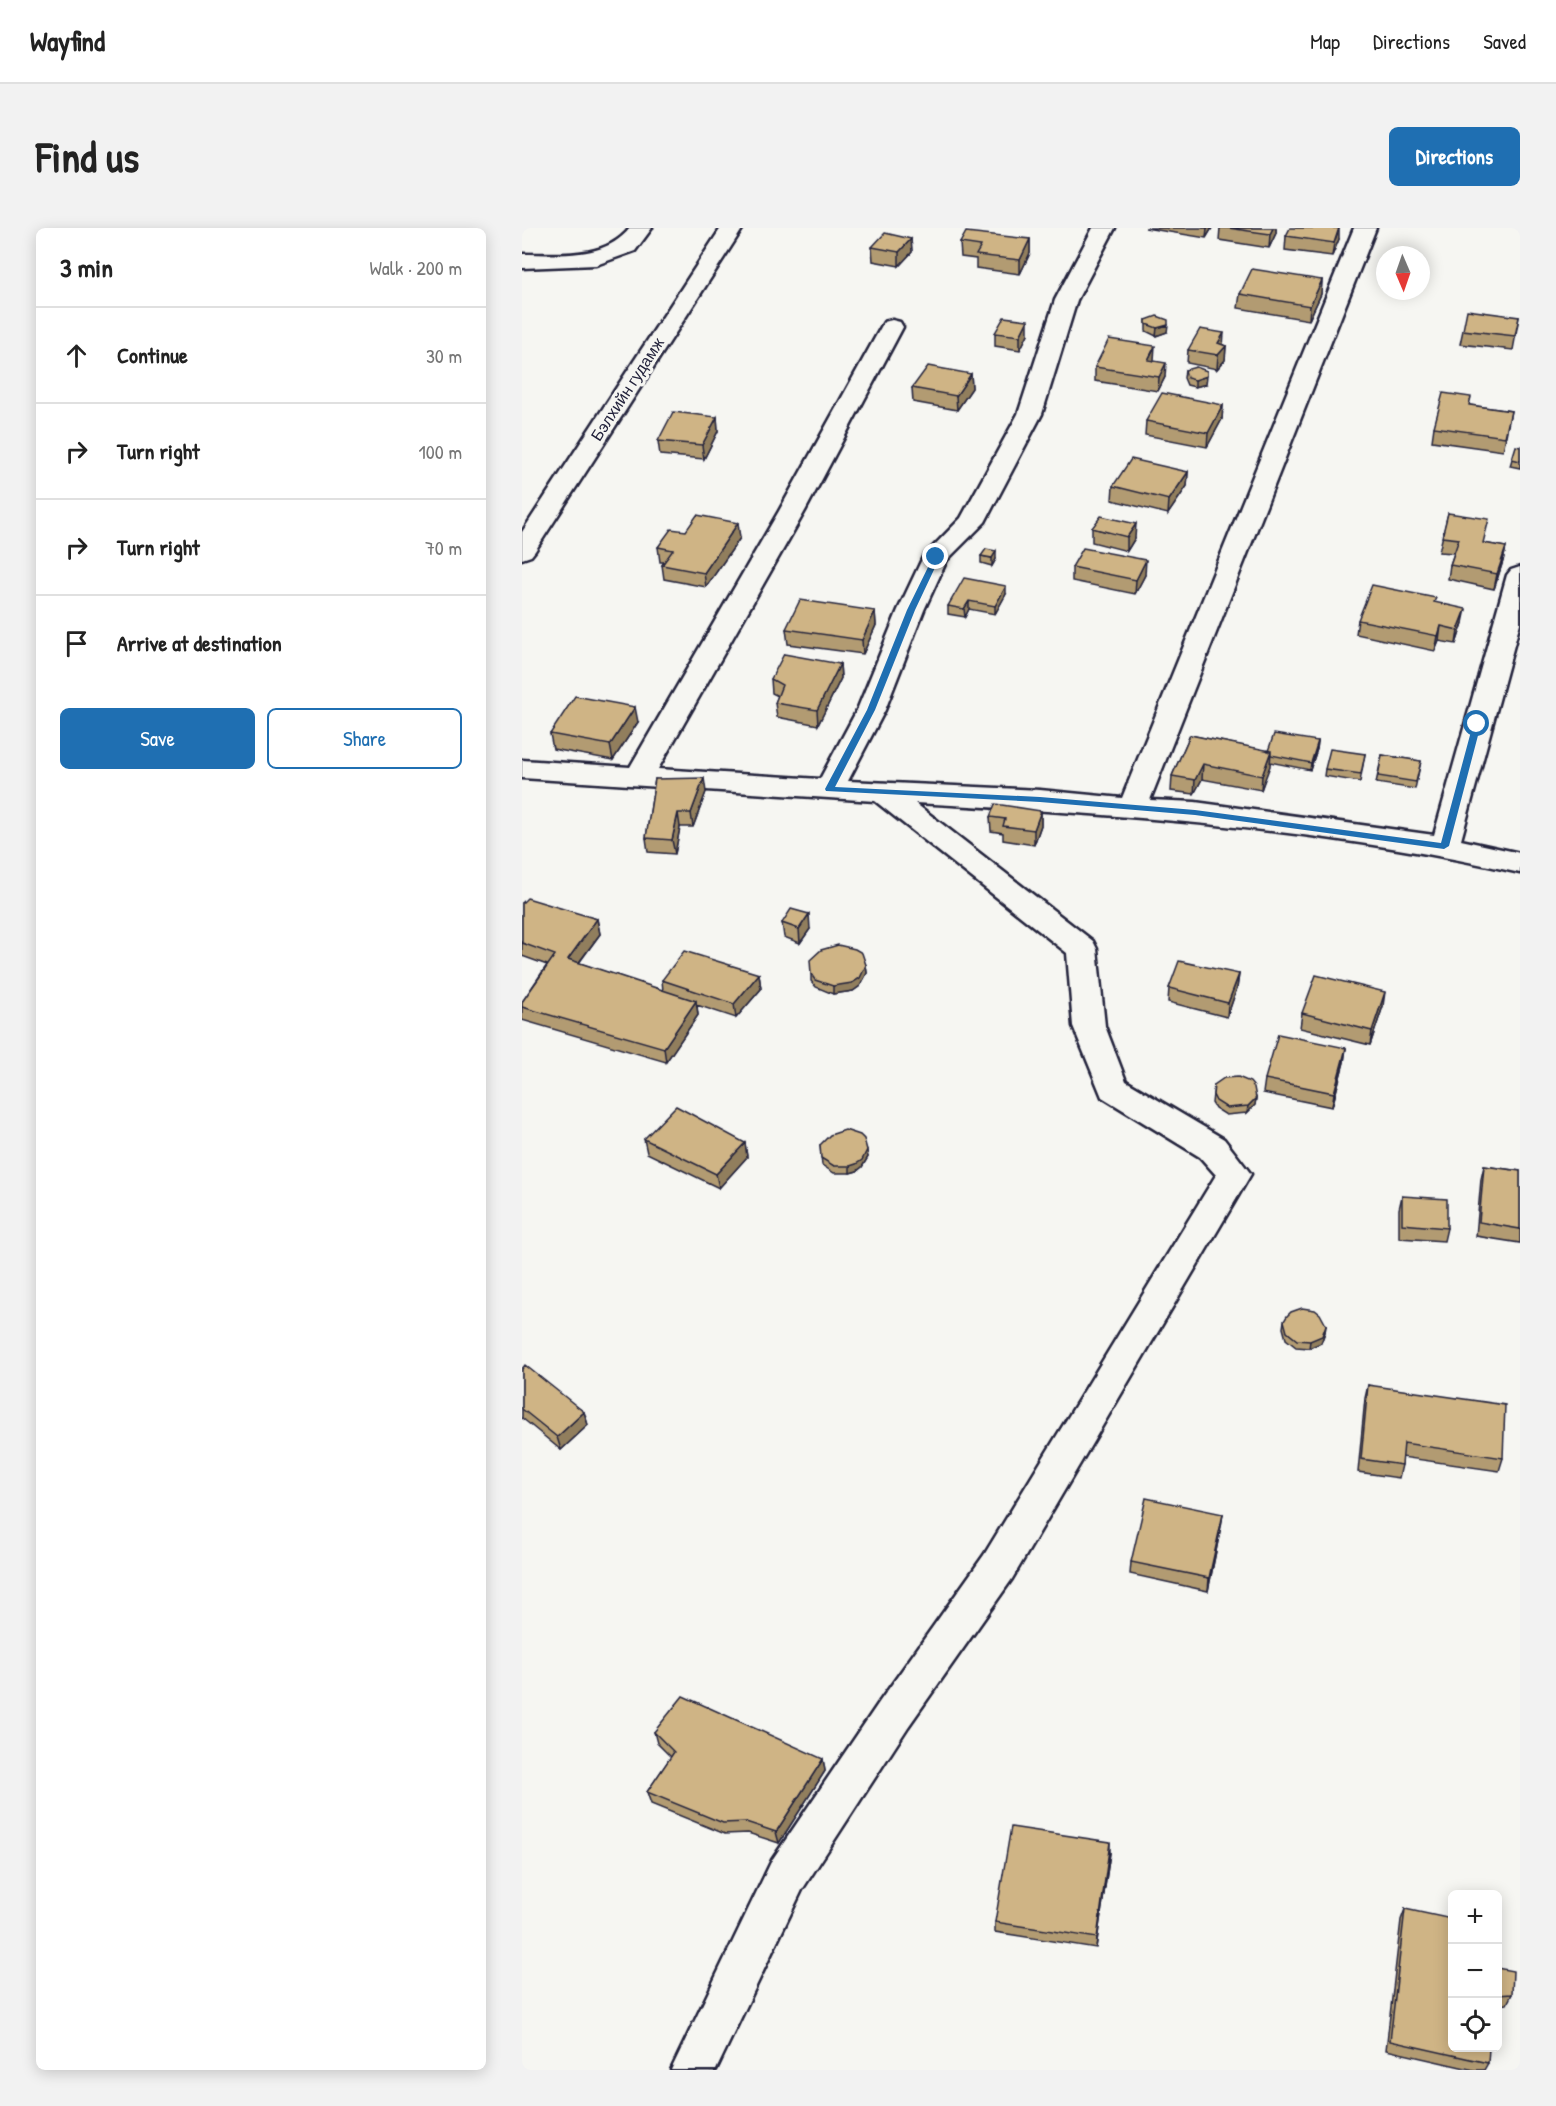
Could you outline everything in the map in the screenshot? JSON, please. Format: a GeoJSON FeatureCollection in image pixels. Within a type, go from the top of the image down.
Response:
{"type":"FeatureCollection","features":[{"type":"Feature","properties":{"kind":"street"},"geometry":{"type":"LineString","coordinates":[[522,261],[588,260],[627,246],[641,228]]}},
{"type":"Feature","properties":{"kind":"street","name":"Бэлхийн гудамж"},"geometry":{"type":"LineString","coordinates":[[522,551],[732,228]]}},
{"type":"Feature","properties":{"kind":"street"},"geometry":{"type":"LineString","coordinates":[[829,789],[871,710],[911,610],[936,557],[972,522],[1030,414],[1066,300],[1104,228]]}},
{"type":"Feature","properties":{"kind":"street"},"geometry":{"type":"LineString","coordinates":[[1132,808],[1365,228]]}},
{"type":"Feature","properties":{"kind":"street"},"geometry":{"type":"LineString","coordinates":[[638,778],[792,511],[892,327]]}},
{"type":"Feature","properties":{"kind":"street"},"geometry":{"type":"LineString","coordinates":[[1444,846],[1520,575]]}},
{"type":"Feature","properties":{"kind":"street"},"geometry":{"type":"LineString","coordinates":[[522,769],[638,778],[1040,800],[1195,812],[1444,846],[1520,863]]}},
{"type":"Feature","properties":{"kind":"street"},"geometry":{"type":"LineString","coordinates":[[693,2070],[787,1875],[894,1714],[998,1567],[1234,1174],[1212,1148],[1113,1088],[1089,1026],[1082,949],[881,791]]}},
{"type":"Feature","properties":{"kind":"building"},"geometry":{"type":"Polygon","coordinates":[[[1228,228],[1273,228],[1270,234],[1228,228]]]}},
{"type":"Feature","properties":{"kind":"building"},"geometry":{"type":"Polygon","coordinates":[[[1290,228],[1339,228],[1334,243],[1286,236],[1290,228]]]}},
{"type":"Feature","properties":{"kind":"building"},"geometry":{"type":"Polygon","coordinates":[[[966,232],[1030,239],[1020,260],[976,255],[981,246],[960,243],[966,232]]]}},
{"type":"Feature","properties":{"kind":"building"},"geometry":{"type":"Polygon","coordinates":[[[885,233],[911,239],[899,252],[872,247],[885,233]]]}},
{"type":"Feature","properties":{"kind":"building"},"geometry":{"type":"Polygon","coordinates":[[[1252,269],[1322,280],[1310,306],[1240,294],[1252,269]]]}},
{"type":"Feature","properties":{"kind":"building"},"geometry":{"type":"Polygon","coordinates":[[[1467,310],[1519,317],[1515,336],[1463,330],[1467,310]]]}},
{"type":"Feature","properties":{"kind":"building"},"geometry":{"type":"Polygon","coordinates":[[[1157,316],[1168,320],[1168,325],[1157,328],[1146,324],[1146,320],[1157,316]]]}},
{"type":"Feature","properties":{"kind":"building"},"geometry":{"type":"Polygon","coordinates":[[[1004,317],[1028,320],[1020,336],[995,333],[1004,317]]]}},
{"type":"Feature","properties":{"kind":"building"},"geometry":{"type":"Polygon","coordinates":[[[1200,329],[1224,333],[1218,343],[1226,346],[1218,355],[1188,350],[1200,329]]]}},
{"type":"Feature","properties":{"kind":"building"},"geometry":{"type":"Polygon","coordinates":[[[1109,339],[1155,346],[1148,360],[1166,363],[1159,377],[1095,367],[1109,339]]]}},
{"type":"Feature","properties":{"kind":"building"},"geometry":{"type":"Polygon","coordinates":[[[928,366],[971,374],[956,396],[912,388],[928,366]]]}},
{"type":"Feature","properties":{"kind":"building"},"geometry":{"type":"Polygon","coordinates":[[[1196,367],[1207,371],[1207,376],[1195,380],[1187,378],[1185,370],[1196,367]]]}},
{"type":"Feature","properties":{"kind":"building"},"geometry":{"type":"Polygon","coordinates":[[[1162,393],[1223,405],[1208,433],[1146,421],[1162,393]]]}},
{"type":"Feature","properties":{"kind":"building"},"geometry":{"type":"Polygon","coordinates":[[[1443,393],[1471,397],[1469,405],[1511,411],[1505,437],[1434,427],[1443,393]]]}},
{"type":"Feature","properties":{"kind":"building"},"geometry":{"type":"Polygon","coordinates":[[[673,412],[717,417],[702,445],[658,441],[673,412]]]}},
{"type":"Feature","properties":{"kind":"building"},"geometry":{"type":"Polygon","coordinates":[[[1516,446],[1520,447],[1520,461],[1512,459],[1516,446]]]}},
{"type":"Feature","properties":{"kind":"building"},"geometry":{"type":"Polygon","coordinates":[[[1131,459],[1188,472],[1169,500],[1113,486],[1131,459]]]}},
{"type":"Feature","properties":{"kind":"building"},"geometry":{"type":"Polygon","coordinates":[[[1448,513],[1489,519],[1483,543],[1506,547],[1497,574],[1450,565],[1459,539],[1442,537],[1448,513]]]}},
{"type":"Feature","properties":{"kind":"building"},"geometry":{"type":"Polygon","coordinates":[[[697,515],[738,523],[704,573],[662,565],[673,550],[658,547],[671,529],[686,531],[697,515]]]}},
{"type":"Feature","properties":{"kind":"building"},"geometry":{"type":"Polygon","coordinates":[[[1101,516],[1136,524],[1127,537],[1092,528],[1101,516]]]}},
{"type":"Feature","properties":{"kind":"building"},"geometry":{"type":"Polygon","coordinates":[[[1083,548],[1146,560],[1136,580],[1072,567],[1083,548]]]}},
{"type":"Feature","properties":{"kind":"building"},"geometry":{"type":"Polygon","coordinates":[[[986,549],[996,551],[992,558],[981,556],[986,549]]]}},
{"type":"Feature","properties":{"kind":"building"},"geometry":{"type":"Polygon","coordinates":[[[964,578],[1006,586],[995,606],[969,601],[964,609],[948,606],[964,578]]]}},
{"type":"Feature","properties":{"kind":"building"},"geometry":{"type":"Polygon","coordinates":[[[1372,585],[1436,598],[1434,602],[1466,609],[1458,630],[1441,626],[1438,636],[1358,620],[1372,585]]]}},
{"type":"Feature","properties":{"kind":"building"},"geometry":{"type":"Polygon","coordinates":[[[800,600],[875,611],[862,640],[786,629],[800,600]]]}},
{"type":"Feature","properties":{"kind":"building"},"geometry":{"type":"Polygon","coordinates":[[[784,654],[840,664],[817,710],[775,703],[782,685],[771,679],[784,654]]]}},
{"type":"Feature","properties":{"kind":"building"},"geometry":{"type":"Polygon","coordinates":[[[575,696],[635,707],[610,745],[550,734],[575,696]]]}},
{"type":"Feature","properties":{"kind":"building"},"geometry":{"type":"Polygon","coordinates":[[[1274,734],[1318,741],[1311,763],[1271,755],[1271,751],[1268,751],[1274,734]]]}},
{"type":"Feature","properties":{"kind":"building"},"geometry":{"type":"Polygon","coordinates":[[[1190,735],[1271,751],[1262,776],[1203,764],[1195,780],[1172,776],[1190,735]]]}},
{"type":"Feature","properties":{"kind":"building"},"geometry":{"type":"Polygon","coordinates":[[[1330,749],[1365,754],[1361,774],[1325,769],[1330,749]]]}},
{"type":"Feature","properties":{"kind":"building"},"geometry":{"type":"Polygon","coordinates":[[[1382,755],[1421,761],[1416,782],[1378,776],[1382,755]]]}},
{"type":"Feature","properties":{"kind":"building"},"geometry":{"type":"Polygon","coordinates":[[[704,778],[691,813],[678,813],[672,840],[646,838],[655,779],[704,778]]]}},
{"type":"Feature","properties":{"kind":"building"},"geometry":{"type":"Polygon","coordinates":[[[995,804],[1041,811],[1034,830],[1003,826],[1005,819],[990,817],[995,804]]]}},
{"type":"Feature","properties":{"kind":"building"},"geometry":{"type":"Polygon","coordinates":[[[527,898],[597,919],[568,959],[696,1001],[664,1048],[522,1007],[522,1002],[555,955],[522,943],[522,903],[527,898]]]}},
{"type":"Feature","properties":{"kind":"building"},"geometry":{"type":"Polygon","coordinates":[[[791,909],[809,914],[799,929],[782,923],[791,909]]]}},
{"type":"Feature","properties":{"kind":"building"},"geometry":{"type":"Polygon","coordinates":[[[838,945],[862,953],[866,965],[860,978],[852,983],[833,986],[815,980],[811,974],[810,960],[821,950],[838,945]]]}},
{"type":"Feature","properties":{"kind":"building"},"geometry":{"type":"Polygon","coordinates":[[[684,951],[759,974],[734,1004],[662,980],[684,951]]]}},
{"type":"Feature","properties":{"kind":"building"},"geometry":{"type":"Polygon","coordinates":[[[1179,961],[1239,974],[1228,1003],[1169,988],[1179,961]]]}},
{"type":"Feature","properties":{"kind":"building"},"geometry":{"type":"Polygon","coordinates":[[[1316,975],[1385,992],[1372,1031],[1302,1013],[1316,975]]]}},
{"type":"Feature","properties":{"kind":"building"},"geometry":{"type":"Polygon","coordinates":[[[1278,1034],[1346,1048],[1334,1093],[1265,1079],[1278,1034]]]}},
{"type":"Feature","properties":{"kind":"building"},"geometry":{"type":"Polygon","coordinates":[[[1238,1077],[1250,1082],[1254,1087],[1256,1098],[1248,1106],[1227,1108],[1216,1101],[1213,1095],[1214,1085],[1224,1078],[1238,1077]]]}},
{"type":"Feature","properties":{"kind":"building"},"geometry":{"type":"Polygon","coordinates":[[[676,1106],[745,1143],[716,1174],[644,1139],[676,1106]]]}},
{"type":"Feature","properties":{"kind":"building"},"geometry":{"type":"Polygon","coordinates":[[[845,1130],[860,1135],[864,1139],[867,1150],[862,1160],[856,1164],[834,1166],[821,1158],[820,1145],[830,1135],[845,1130]]]}},
{"type":"Feature","properties":{"kind":"building"},"geometry":{"type":"Polygon","coordinates":[[[1484,1166],[1520,1171],[1520,1229],[1479,1222],[1484,1166]]]}},
{"type":"Feature","properties":{"kind":"building"},"geometry":{"type":"Polygon","coordinates":[[[1402,1196],[1447,1199],[1447,1228],[1402,1224],[1402,1196]]]}},
{"type":"Feature","properties":{"kind":"building"},"geometry":{"type":"Polygon","coordinates":[[[1302,1308],[1315,1310],[1320,1314],[1326,1325],[1322,1336],[1310,1341],[1297,1340],[1287,1332],[1284,1321],[1287,1316],[1302,1308]]]}},
{"type":"Feature","properties":{"kind":"building"},"geometry":{"type":"Polygon","coordinates":[[[525,1365],[584,1412],[557,1437],[522,1409],[522,1369],[525,1365]]]}},
{"type":"Feature","properties":{"kind":"building"},"geometry":{"type":"Polygon","coordinates":[[[1368,1385],[1505,1405],[1503,1458],[1404,1443],[1402,1465],[1361,1459],[1368,1385]]]}},
{"type":"Feature","properties":{"kind":"building"},"geometry":{"type":"Polygon","coordinates":[[[1146,1498],[1223,1514],[1209,1578],[1131,1562],[1146,1498]]]}},
{"type":"Feature","properties":{"kind":"building"},"geometry":{"type":"Polygon","coordinates":[[[683,1696],[823,1759],[776,1832],[746,1822],[723,1823],[647,1792],[674,1752],[654,1732],[683,1696]]]}},
{"type":"Feature","properties":{"kind":"building"},"geometry":{"type":"Polygon","coordinates":[[[1011,1827],[1110,1842],[1097,1938],[995,1922],[1011,1827]]]}},
{"type":"Feature","properties":{"kind":"building"},"geometry":{"type":"Polygon","coordinates":[[[1405,1909],[1448,1918],[1448,2052],[1489,2052],[1488,2063],[1390,2041],[1405,1909]]]}},
{"type":"Feature","properties":{"kind":"building"},"geometry":{"type":"Polygon","coordinates":[[[1502,1969],[1513,1971],[1512,1994],[1502,1995],[1502,1969]]]}},
{"type":"Feature","properties":{"kind":"route"},"geometry":{"type":"LineString","coordinates":[[936,557],[911,610],[871,710],[829,789],[1040,800],[1195,812],[1444,846],[1477,724]]}}]}
